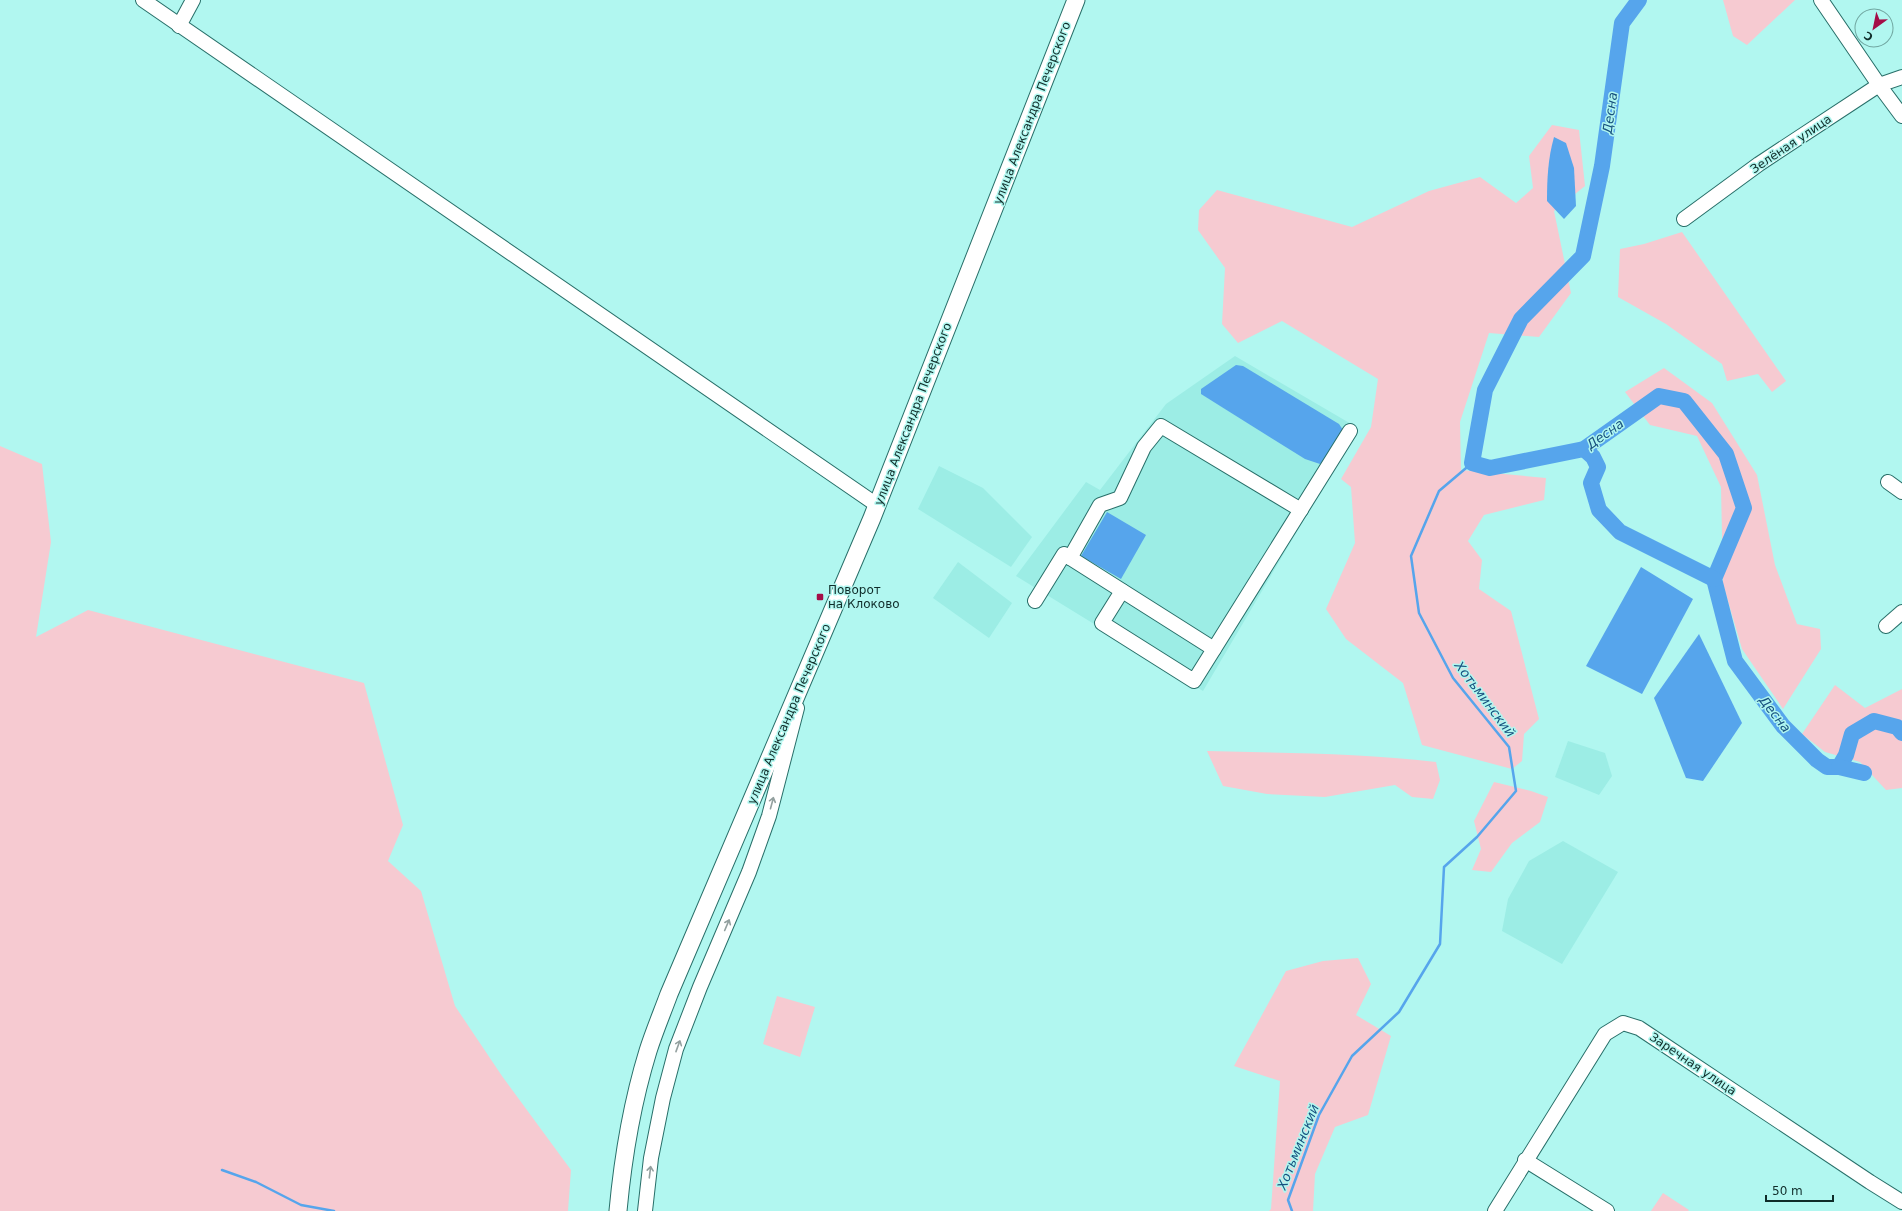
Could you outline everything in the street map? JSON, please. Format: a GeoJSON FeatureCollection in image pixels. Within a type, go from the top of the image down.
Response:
{"type":"FeatureCollection","features":[{"type":"Feature","properties":{"kind":"main road","name":"улица Александра Печерского"},"geometry":{"type":"LineString","coordinates":[[618,1211],[635,1099],[648,1051],[669,994],[806,676],[877,505],[1076,0]]}},
{"type":"Feature","properties":{"kind":"street"},"geometry":{"type":"LineString","coordinates":[[143,0],[877,505]]}},
{"type":"Feature","properties":{"kind":"street"},"geometry":{"type":"LineString","coordinates":[[179,26],[193,0]]}},
{"type":"Feature","properties":{"kind":"street"},"geometry":{"type":"LineString","coordinates":[[1821,0],[1902,116]]}},
{"type":"Feature","properties":{"kind":"street","name":"Зелёная улица"},"geometry":{"type":"LineString","coordinates":[[1684,219],[1759,164],[1879,85],[1902,77]]}},
{"type":"Feature","properties":{"kind":"street"},"geometry":{"type":"LineString","coordinates":[[1070,558],[1100,506],[1120,498],[1144,446],[1161,426],[1300,510]]}},
{"type":"Feature","properties":{"kind":"street"},"geometry":{"type":"LineString","coordinates":[[1122,591],[1102,622],[1194,680],[1350,431]]}},
{"type":"Feature","properties":{"kind":"street"},"geometry":{"type":"LineString","coordinates":[[1888,482],[1902,492]]}},
{"type":"Feature","properties":{"kind":"street"},"geometry":{"type":"LineString","coordinates":[[1035,601],[1064,554],[1214,649]]}},
{"type":"Feature","properties":{"kind":"street"},"geometry":{"type":"LineString","coordinates":[[1886,626],[1902,612]]}},
{"type":"Feature","properties":{"kind":"street"},"geometry":{"type":"LineString","coordinates":[[645,1211],[651,1158],[663,1098],[676,1049],[700,987],[749,872],[769,816],[806,676]]}},
{"type":"Feature","properties":{"kind":"street","name":"Заречная улица"},"geometry":{"type":"LineString","coordinates":[[1495,1211],[1525,1160],[1605,1034],[1623,1024],[1639,1028],[1902,1202]]}},
{"type":"Feature","properties":{"kind":"street"},"geometry":{"type":"LineString","coordinates":[[1525,1160],[1607,1211]]}},
{"type":"Feature","properties":{"kind":"shaded area"},"geometry":{"type":"Polygon","coordinates":[[[1723,0],[1795,0],[1747,45],[1733,36],[1723,0]]]}},
{"type":"Feature","properties":{"kind":"shaded area"},"geometry":{"type":"Polygon","coordinates":[[[1552,125],[1579,130],[1585,186],[1554,211],[1571,293],[1539,337],[1489,333],[1460,422],[1461,470],[1546,478],[1544,500],[1484,515],[1468,541],[1482,560],[1479,589],[1511,611],[1539,719],[1524,734],[1522,761],[1512,769],[1422,745],[1403,683],[1346,639],[1326,609],[1355,543],[1351,487],[1341,479],[1371,427],[1378,379],[1282,321],[1238,343],[1222,324],[1225,268],[1198,230],[1199,210],[1217,190],[1352,227],[1429,191],[1480,177],[1516,203],[1533,188],[1529,156],[1552,125]]]}},
{"type":"Feature","properties":{"kind":"shaded area"},"geometry":{"type":"Polygon","coordinates":[[[1554,137],[1566,143],[1574,168],[1576,206],[1564,219],[1547,201],[1548,169],[1554,137]]]}},
{"type":"Feature","properties":{"kind":"shaded area"},"geometry":{"type":"Polygon","coordinates":[[[1682,232],[1786,381],[1772,392],[1758,374],[1727,381],[1722,364],[1666,324],[1618,297],[1620,249],[1644,244],[1682,232]]]}},
{"type":"Feature","properties":{"kind":"shaded area"},"geometry":{"type":"Polygon","coordinates":[[[1235,356],[1358,428],[1203,691],[1016,576],[1086,482],[1100,490],[1166,404],[1235,356]]]}},
{"type":"Feature","properties":{"kind":"shaded area"},"geometry":{"type":"Polygon","coordinates":[[[1236,365],[1243,366],[1339,424],[1343,430],[1328,460],[1320,464],[1305,459],[1201,394],[1201,389],[1236,365]]]}},
{"type":"Feature","properties":{"kind":"shaded area"},"geometry":{"type":"Polygon","coordinates":[[[1664,368],[1712,403],[1757,475],[1775,565],[1797,624],[1820,629],[1821,649],[1783,709],[1742,649],[1723,584],[1721,487],[1697,436],[1650,425],[1625,392],[1664,368]]]}},
{"type":"Feature","properties":{"kind":"shaded area"},"geometry":{"type":"Polygon","coordinates":[[[0,446],[42,464],[51,542],[36,637],[88,610],[364,683],[403,825],[388,861],[421,891],[455,1006],[502,1076],[571,1170],[568,1211],[0,1211],[0,446]]]}},
{"type":"Feature","properties":{"kind":"shaded area"},"geometry":{"type":"Polygon","coordinates":[[[939,466],[983,488],[1032,537],[1011,567],[918,509],[939,466]]]}},
{"type":"Feature","properties":{"kind":"shaded area"},"geometry":{"type":"Polygon","coordinates":[[[1107,512],[1146,535],[1121,579],[1081,556],[1107,512]]]}},
{"type":"Feature","properties":{"kind":"shaded area"},"geometry":{"type":"Polygon","coordinates":[[[958,562],[1012,603],[989,638],[933,598],[958,562]]]}},
{"type":"Feature","properties":{"kind":"shaded area"},"geometry":{"type":"Polygon","coordinates":[[[1641,567],[1693,599],[1642,694],[1586,666],[1641,567]]]}},
{"type":"Feature","properties":{"kind":"shaded area"},"geometry":{"type":"Polygon","coordinates":[[[1699,634],[1742,723],[1703,781],[1686,778],[1654,698],[1699,634]]]}},
{"type":"Feature","properties":{"kind":"shaded area"},"geometry":{"type":"Polygon","coordinates":[[[1835,685],[1865,708],[1902,689],[1902,788],[1886,790],[1860,762],[1825,752],[1802,734],[1835,685]]]}},
{"type":"Feature","properties":{"kind":"shaded area"},"geometry":{"type":"Polygon","coordinates":[[[1568,741],[1605,753],[1612,776],[1599,795],[1555,777],[1568,741]]]}},
{"type":"Feature","properties":{"kind":"shaded area"},"geometry":{"type":"Polygon","coordinates":[[[1207,751],[1350,755],[1436,762],[1440,780],[1433,799],[1412,797],[1395,785],[1325,797],[1267,794],[1223,786],[1207,751]]]}},
{"type":"Feature","properties":{"kind":"shaded area"},"geometry":{"type":"Polygon","coordinates":[[[1494,782],[1531,791],[1548,797],[1540,822],[1512,843],[1491,872],[1472,870],[1481,849],[1474,821],[1494,782]]]}},
{"type":"Feature","properties":{"kind":"shaded area"},"geometry":{"type":"Polygon","coordinates":[[[1563,841],[1618,872],[1562,964],[1502,931],[1508,899],[1529,861],[1563,841]]]}},
{"type":"Feature","properties":{"kind":"shaded area"},"geometry":{"type":"Polygon","coordinates":[[[1358,958],[1371,984],[1356,1015],[1391,1036],[1368,1115],[1335,1127],[1315,1174],[1313,1211],[1269,1211],[1271,1209],[1280,1081],[1234,1066],[1286,971],[1323,961],[1358,958]]]}},
{"type":"Feature","properties":{"kind":"shaded area"},"geometry":{"type":"Polygon","coordinates":[[[777,996],[815,1007],[800,1057],[763,1044],[777,996]]]}},
{"type":"Feature","properties":{"kind":"shaded area"},"geometry":{"type":"Polygon","coordinates":[[[1663,1193],[1689,1210],[1651,1211],[1663,1193]]]}},
{"type":"Feature","properties":{"kind":"waterway","name":"Десна"},"geometry":{"type":"LineString","coordinates":[[1639,0],[1622,23],[1602,166],[1583,256],[1521,319],[1485,390],[1472,463],[1490,468],[1584,449],[1659,396],[1684,401],[1726,454],[1744,508],[1714,579],[1735,661],[1783,726],[1817,760],[1827,767],[1839,767],[1846,755],[1852,734],[1874,721],[1897,727],[1902,733]]}},
{"type":"Feature","properties":{"kind":"waterway"},"geometry":{"type":"LineString","coordinates":[[1584,449],[1593,457],[1598,467],[1591,483],[1599,510],[1620,532],[1714,579]]}},
{"type":"Feature","properties":{"kind":"waterway","name":"Хотьминский"},"geometry":{"type":"LineString","coordinates":[[1292,1211],[1288,1200],[1319,1115],[1352,1056],[1399,1012],[1440,944],[1444,867],[1477,837],[1516,791],[1509,747],[1453,678],[1419,613],[1411,556],[1439,491],[1472,463]]}},
{"type":"Feature","properties":{"kind":"waterway"},"geometry":{"type":"LineString","coordinates":[[1839,767],[1864,773]]}},
{"type":"Feature","properties":{"kind":"waterway"},"geometry":{"type":"LineString","coordinates":[[222,1170],[256,1182],[301,1205],[334,1211]]}},
{"type":"Feature","properties":{"kind":"place","name":"Поворот на Клоково"},"geometry":{"type":"Point","coordinates":[820,597]}}]}
